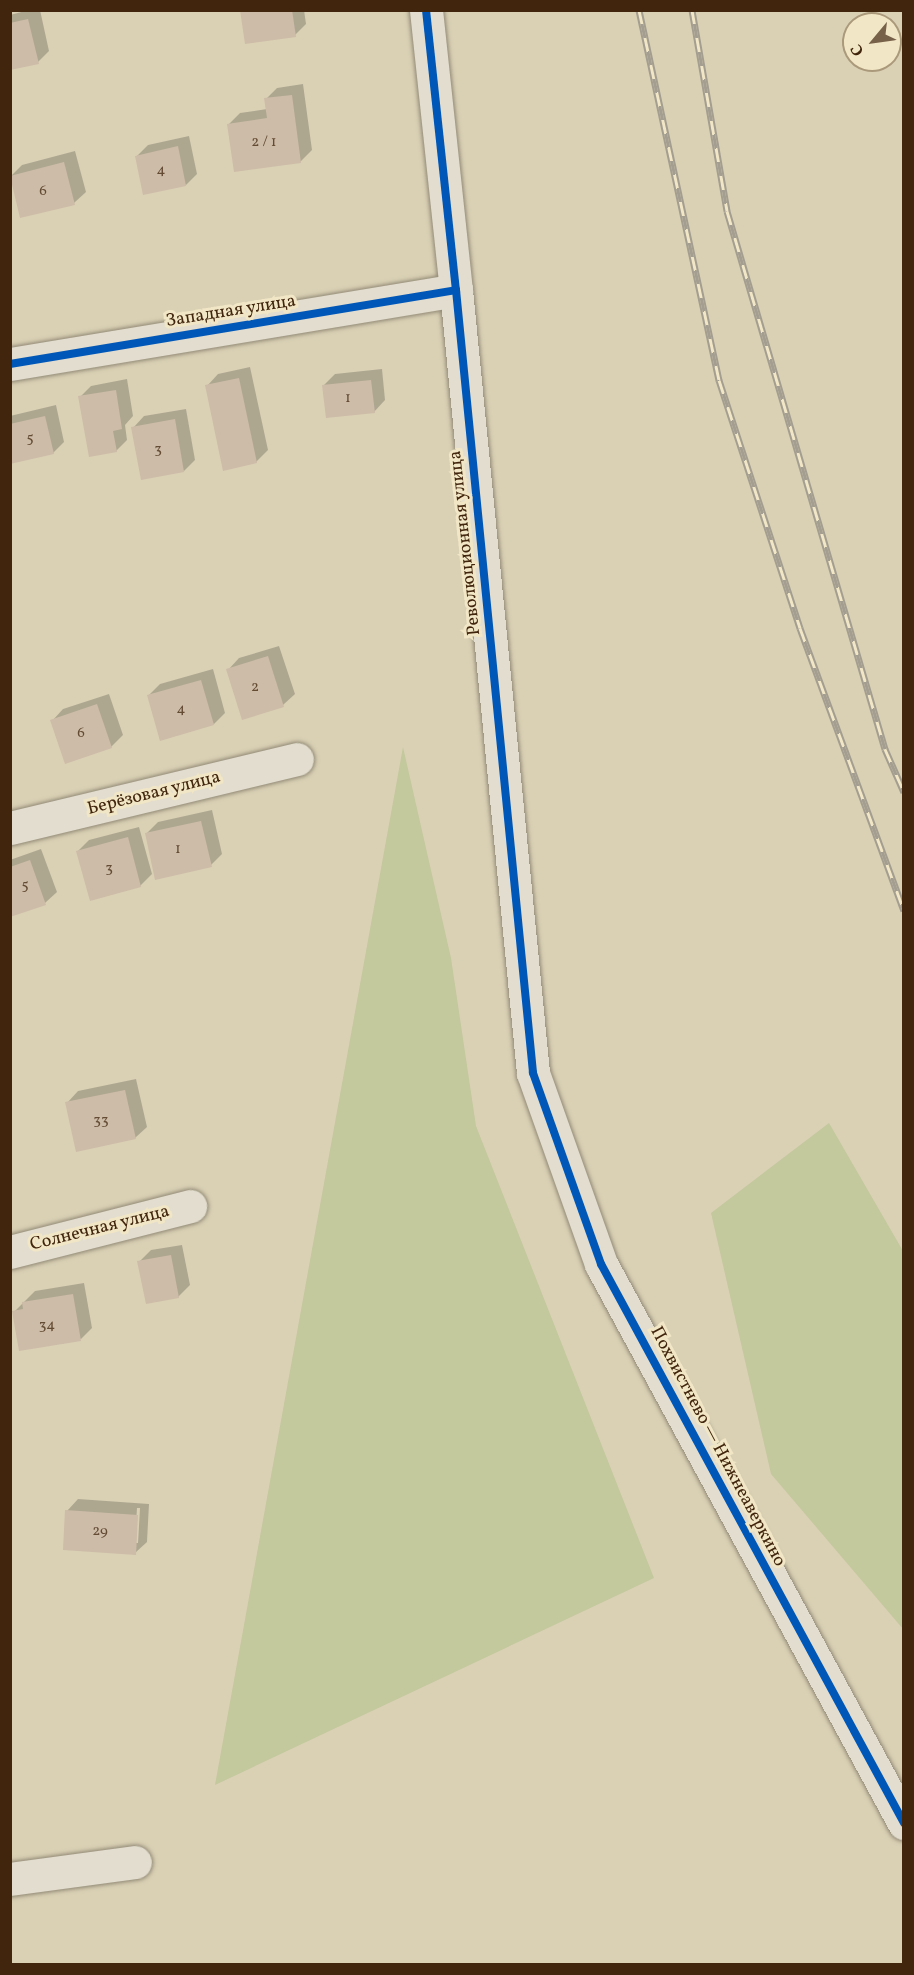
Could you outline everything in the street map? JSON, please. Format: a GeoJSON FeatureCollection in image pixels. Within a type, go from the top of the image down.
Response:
{"type":"FeatureCollection","features":[{"type":"Feature","properties":{"kind":"street","name":"Революционная улица"},"geometry":{"type":"LineString","coordinates":[[426,10],[456,290],[533,1073]]}},
{"type":"Feature","properties":{"kind":"street","name":"Западная улица"},"geometry":{"type":"LineString","coordinates":[[10,364],[456,290]]}},
{"type":"Feature","properties":{"kind":"street","name":"Берёзовая улица"},"geometry":{"type":"LineString","coordinates":[[10,828],[297,759]]}},
{"type":"Feature","properties":{"kind":"street","name":"Похвистнево — Нижнеаверкино"},"geometry":{"type":"LineString","coordinates":[[533,1073],[601,1264],[903,1823]]}},
{"type":"Feature","properties":{"kind":"street","name":"Солнечная улица"},"geometry":{"type":"LineString","coordinates":[[10,1252],[190,1206]]}},
{"type":"Feature","properties":{"kind":"street"},"geometry":{"type":"LineString","coordinates":[[10,1879],[135,1862]]}},
{"type":"Feature","properties":{"kind":"green space"},"geometry":{"type":"Polygon","coordinates":[[[403,747],[451,958],[476,1126],[654,1578],[215,1785],[403,747]]]}},
{"type":"Feature","properties":{"kind":"green space"},"geometry":{"type":"Polygon","coordinates":[[[829,1123],[903,1251],[903,1629],[771,1474],[711,1213],[829,1123]]]}},
{"type":"Feature","properties":{"kind":"building"},"geometry":{"type":"Polygon","coordinates":[[[240,10],[292,10],[296,37],[245,44],[240,10]]]}},
{"type":"Feature","properties":{"kind":"building"},"geometry":{"type":"Polygon","coordinates":[[[28,19],[39,64],[10,70],[10,23],[28,19]]]}},
{"type":"Feature","properties":{"kind":"building"},"geometry":{"type":"Polygon","coordinates":[[[292,95],[301,163],[234,172],[227,124],[267,118],[264,98],[292,95]]]}},
{"type":"Feature","properties":{"kind":"building"},"geometry":{"type":"Polygon","coordinates":[[[178,146],[186,186],[143,195],[135,156],[178,146]]]}},
{"type":"Feature","properties":{"kind":"building"},"geometry":{"type":"Polygon","coordinates":[[[64,162],[75,205],[20,218],[10,176],[64,162]]]}},
{"type":"Feature","properties":{"kind":"building"},"geometry":{"type":"Polygon","coordinates":[[[239,378],[257,463],[223,471],[205,385],[239,378]]]}},
{"type":"Feature","properties":{"kind":"building"},"geometry":{"type":"Polygon","coordinates":[[[371,380],[375,413],[326,418],[322,385],[371,380]]]}},
{"type":"Feature","properties":{"kind":"building"},"geometry":{"type":"Polygon","coordinates":[[[116,390],[122,429],[113,431],[117,452],[89,457],[78,396],[116,390]]]}},
{"type":"Feature","properties":{"kind":"building"},"geometry":{"type":"Polygon","coordinates":[[[45,416],[54,454],[10,464],[10,424],[45,416]]]}},
{"type":"Feature","properties":{"kind":"building"},"geometry":{"type":"Polygon","coordinates":[[[175,419],[184,472],[141,480],[131,427],[175,419]]]}},
{"type":"Feature","properties":{"kind":"building"},"geometry":{"type":"Polygon","coordinates":[[[268,656],[284,707],[242,720],[226,669],[268,656]]]}},
{"type":"Feature","properties":{"kind":"building"},"geometry":{"type":"Polygon","coordinates":[[[201,680],[214,725],[160,741],[147,695],[201,680]]]}},
{"type":"Feature","properties":{"kind":"building"},"geometry":{"type":"Polygon","coordinates":[[[97,704],[112,748],[65,764],[50,720],[97,704]]]}},
{"type":"Feature","properties":{"kind":"building"},"geometry":{"type":"Polygon","coordinates":[[[201,821],[212,867],[155,880],[145,833],[201,821]]]}},
{"type":"Feature","properties":{"kind":"building"},"geometry":{"type":"Polygon","coordinates":[[[128,837],[141,887],[90,901],[76,851],[128,837]]]}},
{"type":"Feature","properties":{"kind":"building"},"geometry":{"type":"Polygon","coordinates":[[[30,860],[46,905],[10,917],[10,867],[30,860]]]}},
{"type":"Feature","properties":{"kind":"building"},"geometry":{"type":"Polygon","coordinates":[[[125,1090],[136,1139],[76,1152],[65,1102],[125,1090]]]}},
{"type":"Feature","properties":{"kind":"building"},"geometry":{"type":"Polygon","coordinates":[[[171,1255],[179,1298],[146,1304],[137,1261],[171,1255]]]}},
{"type":"Feature","properties":{"kind":"building"},"geometry":{"type":"Polygon","coordinates":[[[73,1294],[81,1341],[19,1351],[12,1311],[23,1309],[22,1302],[73,1294]]]}},
{"type":"Feature","properties":{"kind":"building"},"geometry":{"type":"Polygon","coordinates":[[[65,1510],[138,1515],[136,1555],[63,1550],[65,1510]]]}},
{"type":"Feature","properties":{"kind":"railway"},"geometry":{"type":"LineString","coordinates":[[639,10],[719,380],[800,628],[904,910]]}},
{"type":"Feature","properties":{"kind":"railway"},"geometry":{"type":"LineString","coordinates":[[692,10],[727,211],[885,749],[904,792]]}},
{"type":"Feature","properties":{"kind":"cycle path"},"geometry":{"type":"LineString","coordinates":[[426,10],[456,290],[533,1073],[601,1264],[904,1823]]}},
{"type":"Feature","properties":{"kind":"cycle path"},"geometry":{"type":"LineString","coordinates":[[10,364],[456,290]]}}]}
